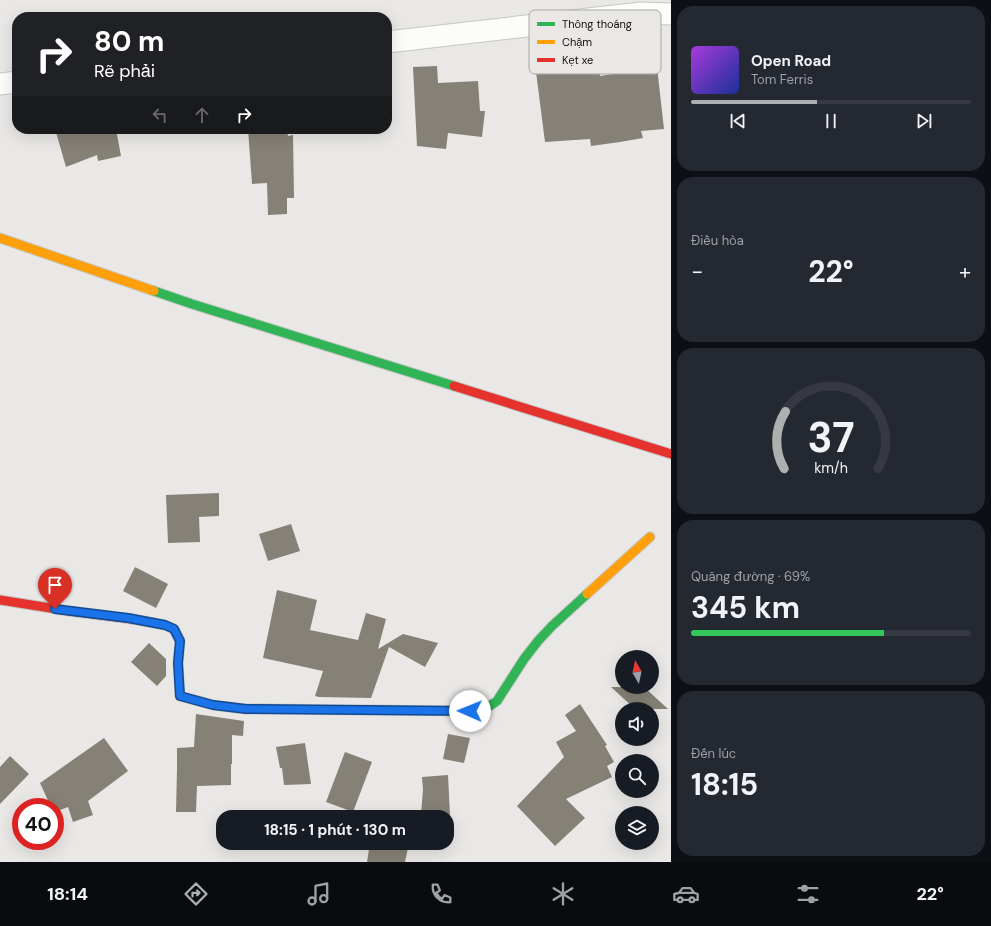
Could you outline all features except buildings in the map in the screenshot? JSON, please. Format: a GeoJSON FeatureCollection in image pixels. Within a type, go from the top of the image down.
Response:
{"type":"FeatureCollection","features":[{"type":"Feature","properties":{"kind":"street"},"geometry":{"type":"LineString","coordinates":[[661,14],[671,14]]}},
{"type":"Feature","properties":{"kind":"street"},"geometry":{"type":"LineString","coordinates":[[392,41],[529,26]]}},
{"type":"Feature","properties":{"kind":"street"},"geometry":{"type":"LineString","coordinates":[[0,84],[12,83]]}},
{"type":"Feature","properties":{"kind":"street"},"geometry":{"type":"LineString","coordinates":[[0,238],[192,304],[671,454]]}},
{"type":"Feature","properties":{"kind":"street"},"geometry":{"type":"LineString","coordinates":[[0,600],[69,611],[128,618],[165,625],[174,629],[180,641],[178,663],[180,696],[213,705],[246,709],[470,711],[488,707],[497,701],[524,659],[538,641],[650,537]]}},
{"type":"Feature","properties":{"kind":"traffic: fast"},"geometry":{"type":"LineString","coordinates":[[154,291],[454,386]]}},
{"type":"Feature","properties":{"kind":"traffic: fast"},"geometry":{"type":"LineString","coordinates":[[261,709],[470,711],[488,707],[497,701],[524,659],[538,641],[587,594]]}},
{"type":"Feature","properties":{"kind":"traffic: slow"},"geometry":{"type":"LineString","coordinates":[[0,238],[154,291]]}},
{"type":"Feature","properties":{"kind":"traffic: slow"},"geometry":{"type":"LineString","coordinates":[[587,594],[650,537]]}},
{"type":"Feature","properties":{"kind":"traffic: slow"},"geometry":{"type":"LineString","coordinates":[[132,619],[165,625],[174,629],[180,641],[178,663],[180,696],[213,705],[245,709],[261,709]]}},
{"type":"Feature","properties":{"kind":"traffic: jam"},"geometry":{"type":"LineString","coordinates":[[454,386],[671,454]]}},
{"type":"Feature","properties":{"kind":"traffic: jam"},"geometry":{"type":"LineString","coordinates":[[0,600],[132,619]]}},
{"type":"Feature","properties":{"kind":"route"},"geometry":{"type":"LineString","coordinates":[[55,609],[128,618],[165,625],[174,629],[180,641],[178,677],[180,696],[213,705],[246,709],[470,711]]}}]}
